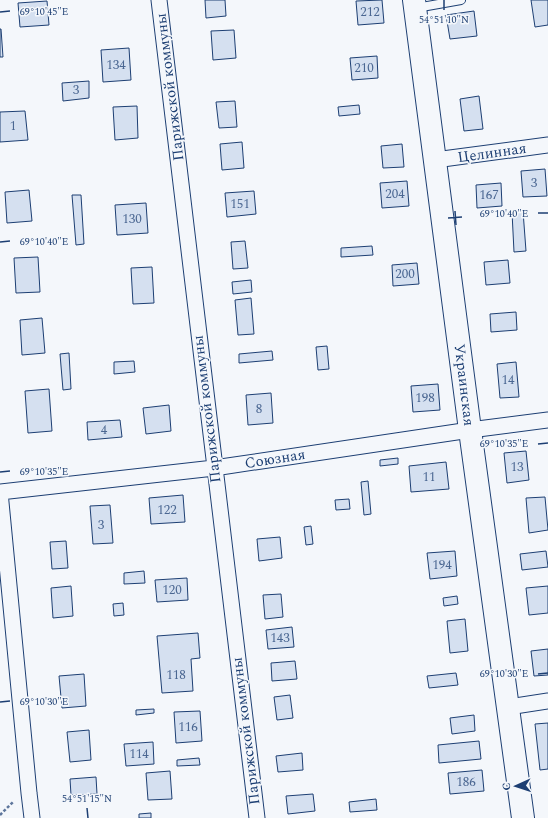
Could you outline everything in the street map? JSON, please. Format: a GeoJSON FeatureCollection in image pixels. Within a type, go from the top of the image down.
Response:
{"type":"FeatureCollection","features":[{"type":"Feature","properties":{"kind":"street","name":"Парижской коммуны"},"geometry":{"type":"LineString","coordinates":[[159,0],[256,818]]}},
{"type":"Feature","properties":{"kind":"street","name":"Украинская"},"geometry":{"type":"LineString","coordinates":[[415,4],[470,430],[523,818]]}},
{"type":"Feature","properties":{"kind":"street","name":"Целинная"},"geometry":{"type":"LineString","coordinates":[[435,160],[548,145]]}},
{"type":"Feature","properties":{"kind":"street","name":"Союзная"},"geometry":{"type":"LineString","coordinates":[[0,492],[214,468],[548,420]]}},
{"type":"Feature","properties":{"kind":"street"},"geometry":{"type":"LineString","coordinates":[[0,492],[32,818]]}},
{"type":"Feature","properties":{"kind":"street"},"geometry":{"type":"LineString","coordinates":[[508,707],[548,701]]}},
{"type":"Feature","properties":{"kind":"lane"},"geometry":{"type":"LineString","coordinates":[[415,4],[461,0]]}},
{"type":"Feature","properties":{"kind":"building"},"geometry":{"type":"Polygon","coordinates":[[[205,0],[225,0],[226,16],[206,18],[205,0]]]}},
{"type":"Feature","properties":{"kind":"building"},"geometry":{"type":"Polygon","coordinates":[[[382,0],[384,23],[358,25],[356,1],[382,0]]]}},
{"type":"Feature","properties":{"kind":"building"},"geometry":{"type":"Polygon","coordinates":[[[531,0],[548,0],[548,25],[535,27],[531,0]]]}},
{"type":"Feature","properties":{"kind":"building"},"geometry":{"type":"Polygon","coordinates":[[[47,1],[49,25],[20,27],[18,3],[47,1]]]}},
{"type":"Feature","properties":{"kind":"building"},"geometry":{"type":"Polygon","coordinates":[[[474,11],[477,36],[450,39],[446,15],[474,11]]]}},
{"type":"Feature","properties":{"kind":"building"},"geometry":{"type":"Polygon","coordinates":[[[1,29],[3,57],[0,57],[1,29]]]}},
{"type":"Feature","properties":{"kind":"building"},"geometry":{"type":"Polygon","coordinates":[[[234,30],[236,58],[213,60],[211,31],[234,30]]]}},
{"type":"Feature","properties":{"kind":"building"},"geometry":{"type":"Polygon","coordinates":[[[129,48],[131,80],[103,82],[101,50],[129,48]]]}},
{"type":"Feature","properties":{"kind":"building"},"geometry":{"type":"Polygon","coordinates":[[[377,56],[378,78],[352,80],[350,58],[377,56]]]}},
{"type":"Feature","properties":{"kind":"building"},"geometry":{"type":"Polygon","coordinates":[[[89,81],[89,98],[63,101],[62,83],[89,81]]]}},
{"type":"Feature","properties":{"kind":"building"},"geometry":{"type":"Polygon","coordinates":[[[479,96],[483,129],[464,131],[460,99],[479,96]]]}},
{"type":"Feature","properties":{"kind":"building"},"geometry":{"type":"Polygon","coordinates":[[[235,101],[237,127],[219,128],[216,102],[235,101]]]}},
{"type":"Feature","properties":{"kind":"building"},"geometry":{"type":"Polygon","coordinates":[[[359,105],[360,114],[339,116],[338,107],[359,105]]]}},
{"type":"Feature","properties":{"kind":"building"},"geometry":{"type":"Polygon","coordinates":[[[137,106],[138,138],[115,140],[113,107],[137,106]]]}},
{"type":"Feature","properties":{"kind":"building"},"geometry":{"type":"Polygon","coordinates":[[[25,111],[28,140],[0,142],[0,112],[25,111]]]}},
{"type":"Feature","properties":{"kind":"building"},"geometry":{"type":"Polygon","coordinates":[[[242,142],[244,168],[222,170],[220,144],[242,142]]]}},
{"type":"Feature","properties":{"kind":"building"},"geometry":{"type":"Polygon","coordinates":[[[402,144],[404,167],[383,168],[381,146],[402,144]]]}},
{"type":"Feature","properties":{"kind":"building"},"geometry":{"type":"Polygon","coordinates":[[[545,169],[547,196],[523,197],[521,171],[545,169]]]}},
{"type":"Feature","properties":{"kind":"building"},"geometry":{"type":"Polygon","coordinates":[[[407,181],[409,206],[382,208],[380,183],[407,181]]]}},
{"type":"Feature","properties":{"kind":"building"},"geometry":{"type":"Polygon","coordinates":[[[501,183],[502,206],[477,208],[476,185],[501,183]]]}},
{"type":"Feature","properties":{"kind":"building"},"geometry":{"type":"Polygon","coordinates":[[[29,190],[32,221],[7,223],[5,192],[29,190]]]}},
{"type":"Feature","properties":{"kind":"building"},"geometry":{"type":"Polygon","coordinates":[[[254,191],[256,214],[227,217],[225,193],[254,191]]]}},
{"type":"Feature","properties":{"kind":"building"},"geometry":{"type":"Polygon","coordinates":[[[72,195],[81,195],[84,244],[76,245],[72,195]]]}},
{"type":"Feature","properties":{"kind":"building"},"geometry":{"type":"Polygon","coordinates":[[[146,203],[148,233],[117,235],[115,205],[146,203]]]}},
{"type":"Feature","properties":{"kind":"building"},"geometry":{"type":"Polygon","coordinates":[[[523,211],[526,251],[514,252],[512,212],[523,211]]]}},
{"type":"Feature","properties":{"kind":"building"},"geometry":{"type":"Polygon","coordinates":[[[245,241],[248,268],[233,269],[231,242],[245,241]]]}},
{"type":"Feature","properties":{"kind":"building"},"geometry":{"type":"Polygon","coordinates":[[[372,246],[373,255],[341,257],[341,248],[372,246]]]}},
{"type":"Feature","properties":{"kind":"building"},"geometry":{"type":"Polygon","coordinates":[[[38,257],[40,292],[16,293],[14,258],[38,257]]]}},
{"type":"Feature","properties":{"kind":"building"},"geometry":{"type":"Polygon","coordinates":[[[508,260],[510,283],[486,285],[484,262],[508,260]]]}},
{"type":"Feature","properties":{"kind":"building"},"geometry":{"type":"Polygon","coordinates":[[[417,263],[419,284],[393,286],[392,265],[417,263]]]}},
{"type":"Feature","properties":{"kind":"building"},"geometry":{"type":"Polygon","coordinates":[[[152,267],[154,303],[133,304],[131,268],[152,267]]]}},
{"type":"Feature","properties":{"kind":"building"},"geometry":{"type":"Polygon","coordinates":[[[251,280],[252,292],[233,294],[232,282],[251,280]]]}},
{"type":"Feature","properties":{"kind":"building"},"geometry":{"type":"Polygon","coordinates":[[[251,298],[254,334],[238,335],[235,300],[251,298]]]}},
{"type":"Feature","properties":{"kind":"building"},"geometry":{"type":"Polygon","coordinates":[[[516,312],[517,330],[491,332],[490,314],[516,312]]]}},
{"type":"Feature","properties":{"kind":"building"},"geometry":{"type":"Polygon","coordinates":[[[42,318],[45,353],[22,355],[20,320],[42,318]]]}},
{"type":"Feature","properties":{"kind":"building"},"geometry":{"type":"Polygon","coordinates":[[[327,346],[329,369],[318,370],[316,347],[327,346]]]}},
{"type":"Feature","properties":{"kind":"building"},"geometry":{"type":"Polygon","coordinates":[[[272,351],[273,360],[239,363],[239,354],[272,351]]]}},
{"type":"Feature","properties":{"kind":"building"},"geometry":{"type":"Polygon","coordinates":[[[69,353],[71,389],[63,390],[60,354],[69,353]]]}},
{"type":"Feature","properties":{"kind":"building"},"geometry":{"type":"Polygon","coordinates":[[[134,361],[135,372],[114,374],[114,362],[134,361]]]}},
{"type":"Feature","properties":{"kind":"building"},"geometry":{"type":"Polygon","coordinates":[[[516,362],[519,397],[500,398],[497,364],[516,362]]]}},
{"type":"Feature","properties":{"kind":"building"},"geometry":{"type":"Polygon","coordinates":[[[438,384],[440,410],[413,412],[411,386],[438,384]]]}},
{"type":"Feature","properties":{"kind":"building"},"geometry":{"type":"Polygon","coordinates":[[[49,389],[52,431],[28,433],[25,391],[49,389]]]}},
{"type":"Feature","properties":{"kind":"building"},"geometry":{"type":"Polygon","coordinates":[[[271,393],[273,423],[248,425],[246,395],[271,393]]]}},
{"type":"Feature","properties":{"kind":"building"},"geometry":{"type":"Polygon","coordinates":[[[169,405],[171,431],[146,434],[143,408],[169,405]]]}},
{"type":"Feature","properties":{"kind":"building"},"geometry":{"type":"Polygon","coordinates":[[[120,420],[122,437],[88,440],[87,422],[120,420]]]}},
{"type":"Feature","properties":{"kind":"building"},"geometry":{"type":"Polygon","coordinates":[[[526,451],[529,480],[507,483],[504,453],[526,451]]]}},
{"type":"Feature","properties":{"kind":"building"},"geometry":{"type":"Polygon","coordinates":[[[398,458],[398,464],[380,466],[380,460],[398,458]]]}},
{"type":"Feature","properties":{"kind":"building"},"geometry":{"type":"Polygon","coordinates":[[[446,462],[449,489],[411,492],[409,466],[446,462]]]}},
{"type":"Feature","properties":{"kind":"building"},"geometry":{"type":"Polygon","coordinates":[[[368,481],[371,514],[364,515],[361,482],[368,481]]]}},
{"type":"Feature","properties":{"kind":"building"},"geometry":{"type":"Polygon","coordinates":[[[183,495],[185,522],[151,524],[149,498],[183,495]]]}},
{"type":"Feature","properties":{"kind":"building"},"geometry":{"type":"Polygon","coordinates":[[[545,497],[548,530],[529,533],[526,498],[545,497]]]}},
{"type":"Feature","properties":{"kind":"building"},"geometry":{"type":"Polygon","coordinates":[[[349,499],[350,509],[336,510],[335,500],[349,499]]]}},
{"type":"Feature","properties":{"kind":"building"},"geometry":{"type":"Polygon","coordinates":[[[110,505],[113,543],[93,544],[90,506],[110,505]]]}},
{"type":"Feature","properties":{"kind":"building"},"geometry":{"type":"Polygon","coordinates":[[[311,526],[313,544],[306,545],[304,527],[311,526]]]}},
{"type":"Feature","properties":{"kind":"building"},"geometry":{"type":"Polygon","coordinates":[[[280,537],[282,558],[259,561],[257,539],[280,537]]]}},
{"type":"Feature","properties":{"kind":"building"},"geometry":{"type":"Polygon","coordinates":[[[66,541],[68,568],[52,569],[50,542],[66,541]]]}},
{"type":"Feature","properties":{"kind":"building"},"geometry":{"type":"Polygon","coordinates":[[[455,551],[457,576],[430,579],[427,553],[455,551]]]}},
{"type":"Feature","properties":{"kind":"building"},"geometry":{"type":"Polygon","coordinates":[[[546,551],[548,567],[522,570],[520,554],[546,551]]]}},
{"type":"Feature","properties":{"kind":"building"},"geometry":{"type":"Polygon","coordinates":[[[144,571],[145,583],[124,584],[124,573],[144,571]]]}},
{"type":"Feature","properties":{"kind":"building"},"geometry":{"type":"Polygon","coordinates":[[[187,578],[188,600],[157,602],[155,580],[187,578]]]}},
{"type":"Feature","properties":{"kind":"building"},"geometry":{"type":"Polygon","coordinates":[[[71,586],[73,616],[53,618],[51,588],[71,586]]]}},
{"type":"Feature","properties":{"kind":"building"},"geometry":{"type":"Polygon","coordinates":[[[548,586],[548,613],[529,615],[526,588],[548,586]]]}},
{"type":"Feature","properties":{"kind":"building"},"geometry":{"type":"Polygon","coordinates":[[[281,594],[283,617],[265,619],[263,595],[281,594]]]}},
{"type":"Feature","properties":{"kind":"building"},"geometry":{"type":"Polygon","coordinates":[[[457,596],[458,604],[444,606],[443,598],[457,596]]]}},
{"type":"Feature","properties":{"kind":"building"},"geometry":{"type":"Polygon","coordinates":[[[123,603],[124,615],[114,616],[113,604],[123,603]]]}},
{"type":"Feature","properties":{"kind":"building"},"geometry":{"type":"Polygon","coordinates":[[[465,619],[468,651],[450,653],[447,621],[465,619]]]}},
{"type":"Feature","properties":{"kind":"building"},"geometry":{"type":"Polygon","coordinates":[[[292,627],[294,647],[268,649],[266,630],[292,627]]]}},
{"type":"Feature","properties":{"kind":"building"},"geometry":{"type":"Polygon","coordinates":[[[198,633],[200,658],[191,659],[193,691],[162,693],[157,636],[198,633]]]}},
{"type":"Feature","properties":{"kind":"building"},"geometry":{"type":"Polygon","coordinates":[[[548,649],[548,675],[534,676],[531,651],[548,649]]]}},
{"type":"Feature","properties":{"kind":"building"},"geometry":{"type":"Polygon","coordinates":[[[295,661],[297,679],[272,681],[271,663],[295,661]]]}},
{"type":"Feature","properties":{"kind":"building"},"geometry":{"type":"Polygon","coordinates":[[[456,673],[458,685],[429,688],[427,676],[456,673]]]}},
{"type":"Feature","properties":{"kind":"building"},"geometry":{"type":"Polygon","coordinates":[[[84,674],[86,706],[62,708],[59,676],[84,674]]]}},
{"type":"Feature","properties":{"kind":"building"},"geometry":{"type":"Polygon","coordinates":[[[290,695],[293,718],[277,720],[274,697],[290,695]]]}},
{"type":"Feature","properties":{"kind":"building"},"geometry":{"type":"Polygon","coordinates":[[[154,709],[154,713],[136,715],[136,710],[154,709]]]}},
{"type":"Feature","properties":{"kind":"building"},"geometry":{"type":"Polygon","coordinates":[[[200,711],[202,741],[176,743],[174,712],[200,711]]]}},
{"type":"Feature","properties":{"kind":"building"},"geometry":{"type":"Polygon","coordinates":[[[474,715],[475,731],[452,734],[450,718],[474,715]]]}},
{"type":"Feature","properties":{"kind":"building"},"geometry":{"type":"Polygon","coordinates":[[[548,723],[548,769],[540,770],[535,724],[548,723]]]}},
{"type":"Feature","properties":{"kind":"building"},"geometry":{"type":"Polygon","coordinates":[[[89,730],[91,760],[70,762],[67,732],[89,730]]]}},
{"type":"Feature","properties":{"kind":"building"},"geometry":{"type":"Polygon","coordinates":[[[479,741],[481,759],[439,763],[438,745],[479,741]]]}},
{"type":"Feature","properties":{"kind":"building"},"geometry":{"type":"Polygon","coordinates":[[[153,742],[154,764],[126,766],[124,744],[153,742]]]}},
{"type":"Feature","properties":{"kind":"building"},"geometry":{"type":"Polygon","coordinates":[[[302,753],[303,770],[278,772],[276,756],[302,753]]]}},
{"type":"Feature","properties":{"kind":"building"},"geometry":{"type":"Polygon","coordinates":[[[199,758],[200,765],[177,766],[177,760],[199,758]]]}},
{"type":"Feature","properties":{"kind":"building"},"geometry":{"type":"Polygon","coordinates":[[[482,770],[484,791],[450,794],[448,773],[482,770]]]}},
{"type":"Feature","properties":{"kind":"building"},"geometry":{"type":"Polygon","coordinates":[[[170,771],[172,799],[148,800],[146,773],[170,771]]]}},
{"type":"Feature","properties":{"kind":"building"},"geometry":{"type":"Polygon","coordinates":[[[96,777],[97,794],[71,795],[70,779],[96,777]]]}},
{"type":"Feature","properties":{"kind":"building"},"geometry":{"type":"Polygon","coordinates":[[[313,794],[315,811],[288,814],[286,796],[313,794]]]}},
{"type":"Feature","properties":{"kind":"building"},"geometry":{"type":"Polygon","coordinates":[[[376,799],[377,810],[350,812],[349,802],[376,799]]]}},
{"type":"Feature","properties":{"kind":"building"},"geometry":{"type":"Polygon","coordinates":[[[151,813],[151,818],[139,818],[139,814],[151,813]]]}}]}
